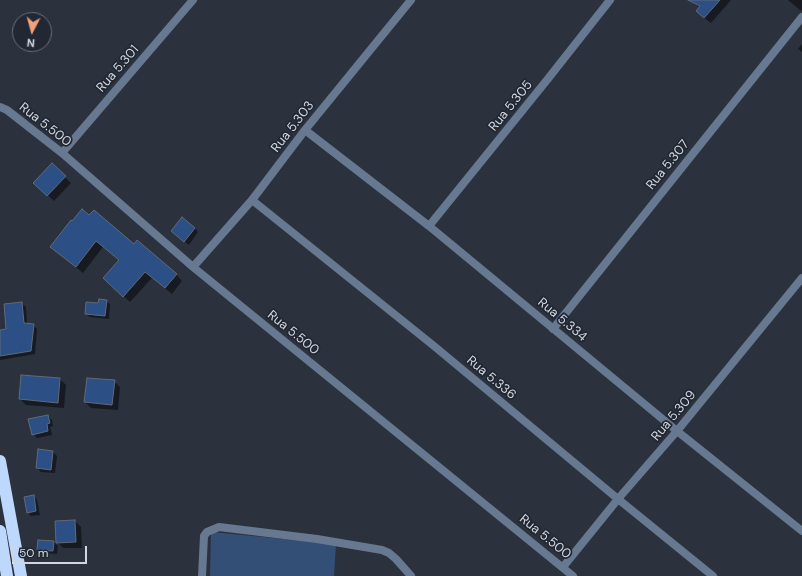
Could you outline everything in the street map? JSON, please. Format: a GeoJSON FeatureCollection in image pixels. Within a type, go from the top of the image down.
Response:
{"type":"FeatureCollection","features":[{"type":"Feature","properties":{"kind":"highway"},"geometry":{"type":"LineString","coordinates":[[0,461],[21,576]]}},
{"type":"Feature","properties":{"kind":"highway"},"geometry":{"type":"LineString","coordinates":[[1,539],[7,576]]}},
{"type":"Feature","properties":{"kind":"street","name":"Rua 5.301"},"geometry":{"type":"LineString","coordinates":[[62,153],[193,0]]}},
{"type":"Feature","properties":{"kind":"street","name":"Rua 5.303"},"geometry":{"type":"LineString","coordinates":[[193,267],[252,200],[305,130],[411,0]]}},
{"type":"Feature","properties":{"kind":"street","name":"Rua 5.305"},"geometry":{"type":"LineString","coordinates":[[429,226],[610,0]]}},
{"type":"Feature","properties":{"kind":"street","name":"Rua 5.307"},"geometry":{"type":"LineString","coordinates":[[553,329],[802,17]]}},
{"type":"Feature","properties":{"kind":"street","name":"Rua 5.500"},"geometry":{"type":"LineString","coordinates":[[0,107],[7,110],[62,153],[193,267],[573,576]]}},
{"type":"Feature","properties":{"kind":"street","name":"Rua 5.334"},"geometry":{"type":"LineString","coordinates":[[305,130],[429,226],[678,431],[802,530]]}},
{"type":"Feature","properties":{"kind":"street","name":"Rua 5.336"},"geometry":{"type":"LineString","coordinates":[[252,200],[434,346],[618,499],[714,576]]}},
{"type":"Feature","properties":{"kind":"street","name":"Rua 5.309"},"geometry":{"type":"LineString","coordinates":[[563,567],[618,499],[678,431],[802,278]]}},
{"type":"Feature","properties":{"kind":"street"},"geometry":{"type":"LineString","coordinates":[[202,576],[204,536],[207,532],[219,527],[317,539],[382,550],[389,553],[396,559],[411,576]]}},
{"type":"Feature","properties":{"kind":"shaded area"},"geometry":{"type":"Polygon","coordinates":[[[211,532],[336,544],[334,576],[210,576],[211,532]]]}},
{"type":"Feature","properties":{"kind":"building"},"geometry":{"type":"Polygon","coordinates":[[[688,0],[720,0],[704,18],[696,11],[700,6],[688,0]]]}},
{"type":"Feature","properties":{"kind":"building"},"geometry":{"type":"Polygon","coordinates":[[[52,163],[66,176],[47,196],[33,183],[52,163]]]}},
{"type":"Feature","properties":{"kind":"building"},"geometry":{"type":"Polygon","coordinates":[[[82,209],[89,215],[94,210],[134,244],[137,240],[177,274],[165,288],[145,272],[123,297],[103,278],[119,260],[96,241],[76,267],[50,247],[71,220],[72,221],[82,209]]]}},
{"type":"Feature","properties":{"kind":"building"},"geometry":{"type":"Polygon","coordinates":[[[182,217],[195,228],[184,242],[171,231],[182,217]]]}},
{"type":"Feature","properties":{"kind":"building"},"geometry":{"type":"Polygon","coordinates":[[[99,299],[107,300],[105,316],[85,314],[86,302],[98,303],[99,299]]]}},
{"type":"Feature","properties":{"kind":"building"},"geometry":{"type":"Polygon","coordinates":[[[22,302],[24,323],[34,324],[31,351],[0,356],[0,330],[6,329],[4,304],[22,302]]]}},
{"type":"Feature","properties":{"kind":"building"},"geometry":{"type":"Polygon","coordinates":[[[21,375],[60,378],[58,403],[19,399],[21,375]]]}},
{"type":"Feature","properties":{"kind":"building"},"geometry":{"type":"Polygon","coordinates":[[[87,378],[115,380],[112,405],[84,402],[87,378]]]}},
{"type":"Feature","properties":{"kind":"building"},"geometry":{"type":"Polygon","coordinates":[[[48,415],[50,423],[47,424],[48,431],[32,435],[28,419],[48,415]]]}},
{"type":"Feature","properties":{"kind":"building"},"geometry":{"type":"Polygon","coordinates":[[[38,449],[53,451],[51,470],[36,468],[38,449]]]}},
{"type":"Feature","properties":{"kind":"building"},"geometry":{"type":"Polygon","coordinates":[[[34,495],[36,511],[27,513],[24,497],[34,495]]]}},
{"type":"Feature","properties":{"kind":"building"},"geometry":{"type":"Polygon","coordinates":[[[75,520],[76,542],[56,543],[55,521],[75,520]]]}},
{"type":"Feature","properties":{"kind":"building"},"geometry":{"type":"Polygon","coordinates":[[[38,540],[54,541],[53,551],[37,550],[38,540]]]}}]}
